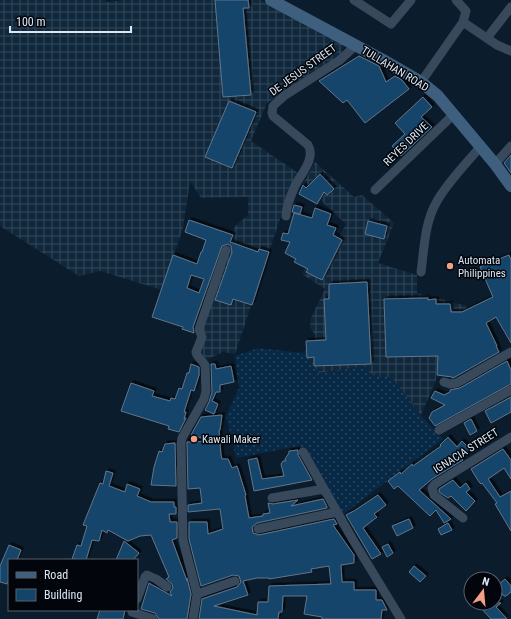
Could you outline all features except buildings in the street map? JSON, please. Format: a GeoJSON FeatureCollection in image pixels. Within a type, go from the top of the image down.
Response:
{"type":"FeatureCollection","features":[{"type":"Feature","properties":{"kind":"main road","name":"TULLAHAN ROAD"},"geometry":{"type":"LineString","coordinates":[[271,0],[421,82],[438,96],[495,164],[511,186]]}},
{"type":"Feature","properties":{"kind":"street"},"geometry":{"type":"LineString","coordinates":[[354,0],[390,24],[411,0]]}},
{"type":"Feature","properties":{"kind":"street"},"geometry":{"type":"LineString","coordinates":[[421,82],[463,22],[466,11],[456,0]]}},
{"type":"Feature","properties":{"kind":"street"},"geometry":{"type":"LineString","coordinates":[[487,38],[511,7]]}},
{"type":"Feature","properties":{"kind":"street"},"geometry":{"type":"LineString","coordinates":[[463,22],[497,45],[511,51]]}},
{"type":"Feature","properties":{"kind":"street","name":"DE JESUS STREET"},"geometry":{"type":"LineString","coordinates":[[286,216],[287,207],[295,186],[309,163],[310,148],[273,116],[272,109],[284,96],[340,60],[356,46]]}},
{"type":"Feature","properties":{"kind":"street","name":"REYES DRIVE"},"geometry":{"type":"LineString","coordinates":[[375,190],[453,114]]}},
{"type":"Feature","properties":{"kind":"street"},"geometry":{"type":"LineString","coordinates":[[421,272],[427,228],[430,215],[435,204],[480,147]]}},
{"type":"Feature","properties":{"kind":"street"},"geometry":{"type":"LineString","coordinates":[[495,164],[511,147]]}},
{"type":"Feature","properties":{"kind":"street"},"geometry":{"type":"LineString","coordinates":[[193,619],[197,594],[183,540],[181,441],[206,395],[205,365],[196,352],[202,337],[199,328],[226,250]]}},
{"type":"Feature","properties":{"kind":"street"},"geometry":{"type":"LineString","coordinates":[[444,382],[450,384],[457,383],[511,352]]}},
{"type":"Feature","properties":{"kind":"street"},"geometry":{"type":"LineString","coordinates":[[439,430],[511,390]]}},
{"type":"Feature","properties":{"kind":"street","name":"IGNACIA STREET"},"geometry":{"type":"LineString","coordinates":[[463,518],[434,495],[432,488],[434,484],[511,437]]}},
{"type":"Feature","properties":{"kind":"street"},"geometry":{"type":"LineString","coordinates":[[303,452],[401,619]]}},
{"type":"Feature","properties":{"kind":"street"},"geometry":{"type":"LineString","coordinates":[[272,498],[324,490]]}},
{"type":"Feature","properties":{"kind":"street"},"geometry":{"type":"LineString","coordinates":[[258,529],[337,512]]}},
{"type":"Feature","properties":{"kind":"street"},"geometry":{"type":"LineString","coordinates":[[138,596],[147,575],[156,579],[167,587]]}},
{"type":"Feature","properties":{"kind":"street"},"geometry":{"type":"LineString","coordinates":[[197,594],[235,581]]}},
{"type":"Feature","properties":{"kind":"street"},"geometry":{"type":"LineString","coordinates":[[132,614],[153,619]]}},
{"type":"Feature","properties":{"kind":"shaded area"},"geometry":{"type":"Polygon","coordinates":[[[0,0],[105,0],[106,2],[125,0],[260,0],[344,45],[339,58],[267,103],[251,141],[298,173],[287,198],[235,354],[223,352],[206,360],[200,350],[202,328],[235,226],[248,215],[248,197],[201,198],[190,181],[183,228],[162,290],[100,271],[79,276],[0,226],[0,0]]]}},
{"type":"Feature","properties":{"kind":"shaded area"},"geometry":{"type":"Polygon","coordinates":[[[315,162],[354,197],[362,195],[394,223],[378,263],[417,275],[417,293],[467,306],[453,361],[437,360],[436,380],[421,415],[391,377],[380,377],[369,374],[367,366],[319,373],[303,353],[316,336],[310,328],[311,318],[325,289],[302,274],[326,231],[339,237],[346,224],[303,184],[315,162]]]}},
{"type":"Feature","properties":{"kind":"shaded area"},"geometry":{"type":"Polygon","coordinates":[[[258,348],[303,353],[319,373],[367,366],[369,374],[379,373],[380,377],[391,377],[421,415],[443,439],[341,516],[310,462],[299,446],[236,458],[226,416],[239,388],[235,356],[258,348]]]}},
{"type":"Feature","properties":{"kind":"place","name":"Automata Philippines"},"geometry":{"type":"Point","coordinates":[450,266]}},
{"type":"Feature","properties":{"kind":"place","name":"Kawali Maker"},"geometry":{"type":"Point","coordinates":[194,439]}}]}
